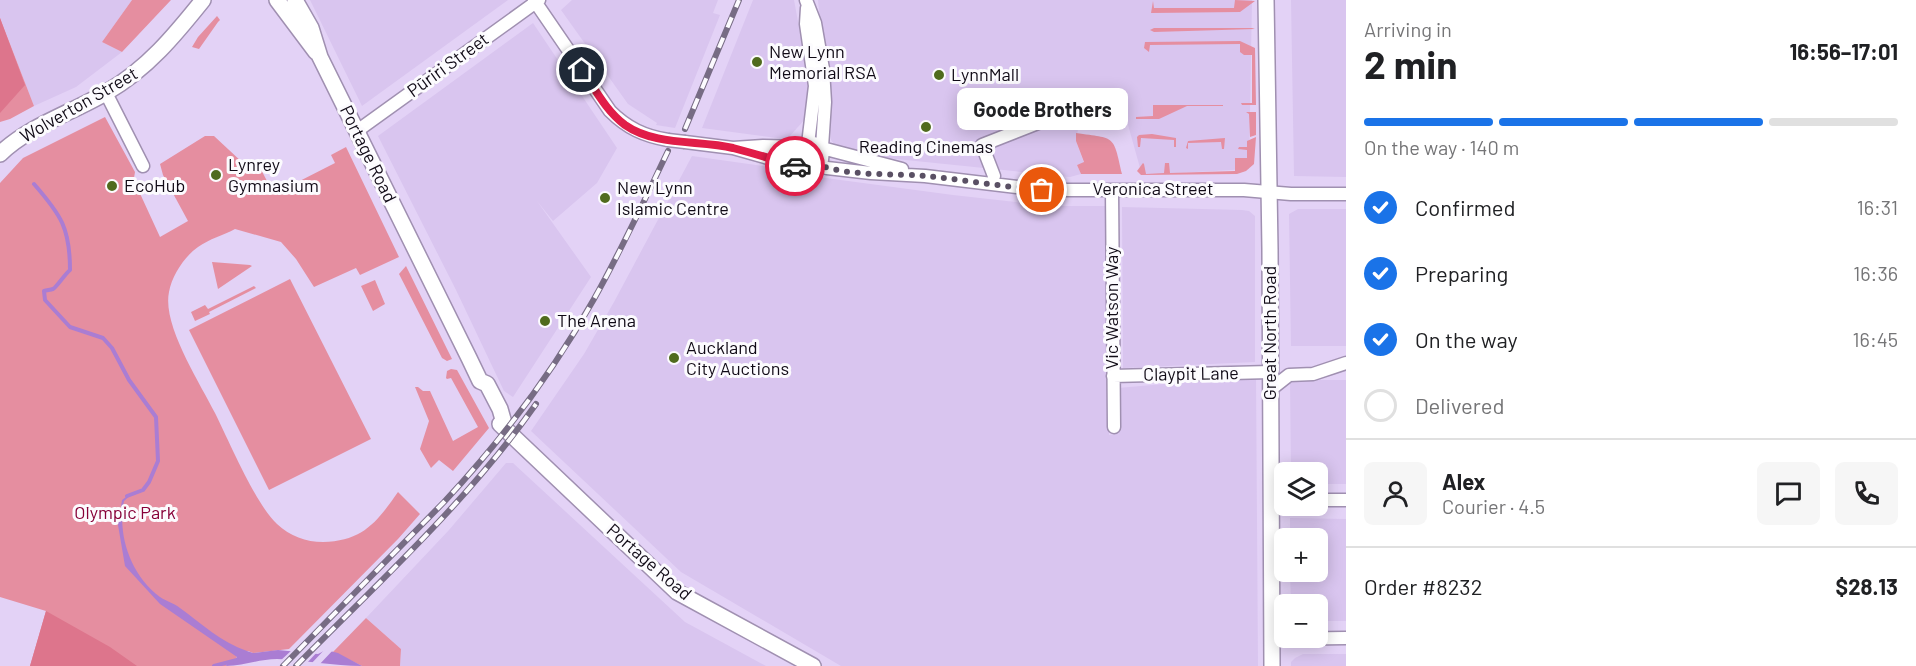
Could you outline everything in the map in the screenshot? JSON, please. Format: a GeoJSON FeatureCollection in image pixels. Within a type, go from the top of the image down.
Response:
{"type":"FeatureCollection","features":[{"type":"Feature","properties":{"kind":"main road","name":"Wolverton Street"},"geometry":{"type":"LineString","coordinates":[[0,154],[28,132],[106,93],[146,65],[203,0]]}},
{"type":"Feature","properties":{"kind":"main road","name":"Portage Road"},"geometry":{"type":"LineString","coordinates":[[277,0],[300,34],[320,57]]}},
{"type":"Feature","properties":{"kind":"main road","name":"Portage Road"},"geometry":{"type":"LineString","coordinates":[[295,0],[311,28],[320,57],[480,381],[487,384],[500,409],[506,430],[677,592],[813,666]]}},
{"type":"Feature","properties":{"kind":"main road","name":"Great North Road"},"geometry":{"type":"LineString","coordinates":[[1266,0],[1270,390],[1275,462]]}},
{"type":"Feature","properties":{"kind":"main road","name":"Great North Road"},"geometry":{"type":"LineString","coordinates":[[1272,666],[1276,516]]}},
{"type":"Feature","properties":{"kind":"street","name":"Veronica Street"},"geometry":{"type":"LineString","coordinates":[[536,1],[616,117],[640,133],[668,140],[733,148],[807,168],[815,164],[827,168],[925,176],[1042,190],[1269,191],[1294,194],[1346,194]]}},
{"type":"Feature","properties":{"kind":"street","name":"Pūriri Street"},"geometry":{"type":"LineString","coordinates":[[357,131],[536,1]]}},
{"type":"Feature","properties":{"kind":"street"},"geometry":{"type":"LineString","coordinates":[[807,4],[815,22],[825,96],[823,158],[815,164],[809,164],[803,159],[802,154],[806,145],[815,86],[806,24],[807,4]]}},
{"type":"Feature","properties":{"kind":"street"},"geometry":{"type":"LineString","coordinates":[[106,93],[143,166]]}},
{"type":"Feature","properties":{"kind":"street"},"geometry":{"type":"LineString","coordinates":[[994,176],[982,145],[1056,116],[1064,110]]}},
{"type":"Feature","properties":{"kind":"street"},"geometry":{"type":"LineString","coordinates":[[806,145],[814,143],[822,147]]}},
{"type":"Feature","properties":{"kind":"street","name":"Veronica Street"},"geometry":{"type":"LineString","coordinates":[[733,148],[806,145]]}},
{"type":"Feature","properties":{"kind":"street","name":"Veronica Street"},"geometry":{"type":"LineString","coordinates":[[822,147],[925,176]]}},
{"type":"Feature","properties":{"kind":"street","name":"Vic Watson Way"},"geometry":{"type":"LineString","coordinates":[[1112,190],[1114,427]]}},
{"type":"Feature","properties":{"kind":"street"},"geometry":{"type":"LineString","coordinates":[[1270,390],[1289,375],[1313,374],[1346,363]]}},
{"type":"Feature","properties":{"kind":"street","name":"Claypit Lane"},"geometry":{"type":"LineString","coordinates":[[1113,376],[1270,372]]}},
{"type":"Feature","properties":{"kind":"street"},"geometry":{"type":"LineString","coordinates":[[1328,500],[1346,500]]}},
{"type":"Feature","properties":{"kind":"street"},"geometry":{"type":"LineString","coordinates":[[1271,639],[1346,638]]}},
{"type":"Feature","properties":{"kind":"shaded area"},"geometry":{"type":"Polygon","coordinates":[[[0,0],[132,0],[102,42],[122,52],[76,87],[34,106],[0,18],[0,0]]]}},
{"type":"Feature","properties":{"kind":"shaded area"},"geometry":{"type":"Polygon","coordinates":[[[310,0],[508,0],[362,106],[310,0]]]}},
{"type":"Feature","properties":{"kind":"shaded area"},"geometry":{"type":"Polygon","coordinates":[[[572,0],[718,0],[713,13],[720,15],[675,128],[656,125],[657,123],[628,104],[561,10],[572,0]]]}},
{"type":"Feature","properties":{"kind":"shaded area"},"geometry":{"type":"Polygon","coordinates":[[[753,0],[794,0],[809,81],[809,101],[807,117],[788,138],[784,139],[702,128],[753,0]]]}},
{"type":"Feature","properties":{"kind":"shaded area"},"geometry":{"type":"Polygon","coordinates":[[[818,0],[1252,0],[1249,169],[1142,175],[1125,114],[1082,106],[1076,141],[1084,163],[1077,165],[1081,174],[1070,177],[867,156],[836,147],[831,140],[818,0]]]}},
{"type":"Feature","properties":{"kind":"shaded area"},"geometry":{"type":"Polygon","coordinates":[[[1291,0],[1346,0],[1346,177],[1294,176],[1291,0]]]}},
{"type":"Feature","properties":{"kind":"shaded area"},"geometry":{"type":"Polygon","coordinates":[[[0,18],[25,85],[0,113],[0,18]]]}},
{"type":"Feature","properties":{"kind":"shaded area"},"geometry":{"type":"Polygon","coordinates":[[[533,23],[617,148],[597,183],[553,221],[537,201],[591,277],[513,397],[504,391],[378,136],[533,23]]]}},
{"type":"Feature","properties":{"kind":"shaded area"},"geometry":{"type":"Polygon","coordinates":[[[692,156],[763,166],[788,173],[953,195],[1050,206],[1109,206],[1109,435],[1119,433],[1118,388],[1256,376],[1258,666],[841,666],[681,572],[531,431],[584,354],[692,156]]]}},
{"type":"Feature","properties":{"kind":"shaded area"},"geometry":{"type":"Polygon","coordinates":[[[1122,207],[1242,210],[1249,211],[1255,216],[1255,362],[1123,368],[1122,207]]]}},
{"type":"Feature","properties":{"kind":"shaded area"},"geometry":{"type":"Polygon","coordinates":[[[1298,209],[1346,209],[1346,346],[1291,346],[1289,214],[1298,209]]]}},
{"type":"Feature","properties":{"kind":"shaded area"},"geometry":{"type":"Polygon","coordinates":[[[1290,380],[1346,380],[1346,484],[1328,484],[1328,462],[1291,462],[1290,380]]]}},
{"type":"Feature","properties":{"kind":"shaded area"},"geometry":{"type":"Polygon","coordinates":[[[506,463],[513,463],[685,622],[766,666],[400,666],[401,649],[366,618],[449,530],[506,463]]]}},
{"type":"Feature","properties":{"kind":"shaded area"},"geometry":{"type":"Polygon","coordinates":[[[130,494],[124,501],[122,514],[128,554],[141,578],[160,597],[178,606],[220,638],[247,651],[253,653],[278,650],[318,654],[326,650],[338,653],[362,666],[277,659],[226,666],[237,657],[160,604],[125,566],[118,525],[122,500],[130,494]]]}},
{"type":"Feature","properties":{"kind":"shaded area"},"geometry":{"type":"Polygon","coordinates":[[[1290,518],[1346,519],[1346,621],[1328,621],[1328,594],[1291,594],[1290,582],[1328,582],[1328,528],[1290,528],[1290,518]]]}},
{"type":"Feature","properties":{"kind":"shaded area"},"geometry":{"type":"Polygon","coordinates":[[[46,611],[110,647],[137,666],[30,666],[46,611]]]}},
{"type":"Feature","properties":{"kind":"shaded area"},"geometry":{"type":"Polygon","coordinates":[[[1303,654],[1346,654],[1346,666],[1291,666],[1295,658],[1303,654]]]}},
{"type":"Feature","properties":{"kind":"green space"},"geometry":{"type":"Polygon","coordinates":[[[132,0],[171,0],[122,52],[102,42],[132,0]]]}},
{"type":"Feature","properties":{"kind":"green space"},"geometry":{"type":"Polygon","coordinates":[[[1235,0],[1255,1],[1240,12],[1151,13],[1153,1],[1154,8],[1234,8],[1235,0]]]}},
{"type":"Feature","properties":{"kind":"green space"},"geometry":{"type":"Polygon","coordinates":[[[217,16],[220,20],[199,49],[192,47],[198,37],[217,16]]]}},
{"type":"Feature","properties":{"kind":"green space"},"geometry":{"type":"Polygon","coordinates":[[[0,18],[34,106],[0,122],[0,18]]]}},
{"type":"Feature","properties":{"kind":"green space"},"geometry":{"type":"Polygon","coordinates":[[[1154,28],[1255,29],[1154,32],[1150,30],[1154,28]]]}},
{"type":"Feature","properties":{"kind":"green space"},"geometry":{"type":"Polygon","coordinates":[[[1240,41],[1255,48],[1256,105],[1242,105],[1241,103],[1252,103],[1252,55],[1244,55],[1240,52],[1240,44],[1150,45],[1149,52],[1144,48],[1145,42],[1240,41]]]}},
{"type":"Feature","properties":{"kind":"green space"},"geometry":{"type":"Polygon","coordinates":[[[1153,105],[1223,106],[1187,106],[1159,119],[1136,119],[1136,117],[1153,116],[1153,105]]]}},
{"type":"Feature","properties":{"kind":"green space"},"geometry":{"type":"Polygon","coordinates":[[[1246,112],[1256,112],[1256,135],[1250,137],[1249,114],[1246,112]]]}},
{"type":"Feature","properties":{"kind":"green space","name":"Olympic Park"},"geometry":{"type":"Polygon","coordinates":[[[105,117],[135,172],[133,184],[137,187],[160,237],[188,221],[163,175],[160,164],[205,136],[214,136],[243,163],[256,160],[267,181],[278,183],[282,190],[335,163],[331,155],[346,147],[399,257],[360,275],[356,268],[314,287],[296,259],[281,242],[235,229],[207,242],[188,255],[173,279],[169,292],[168,305],[171,321],[184,354],[260,503],[277,524],[298,538],[310,541],[337,541],[349,538],[359,534],[376,521],[398,492],[420,514],[289,649],[235,654],[237,657],[226,666],[30,666],[46,611],[0,597],[0,183],[23,158],[105,117]]]}},
{"type":"Feature","properties":{"kind":"green space"},"geometry":{"type":"Polygon","coordinates":[[[1076,133],[1099,136],[1111,141],[1117,152],[1122,174],[1081,174],[1077,165],[1084,162],[1076,141],[1076,133]]]}},
{"type":"Feature","properties":{"kind":"green space"},"geometry":{"type":"Polygon","coordinates":[[[1152,134],[1176,138],[1176,147],[1174,147],[1174,140],[1141,138],[1140,147],[1138,147],[1137,137],[1139,135],[1152,134]]]}},
{"type":"Feature","properties":{"kind":"green space"},"geometry":{"type":"Polygon","coordinates":[[[1256,137],[1254,164],[1246,171],[1237,174],[1141,175],[1137,171],[1143,163],[1146,174],[1164,173],[1165,163],[1169,163],[1170,173],[1235,171],[1235,158],[1247,158],[1247,150],[1238,149],[1239,147],[1247,147],[1247,141],[1256,137]]]}},
{"type":"Feature","properties":{"kind":"green space"},"geometry":{"type":"Polygon","coordinates":[[[1225,138],[1224,149],[1222,149],[1221,142],[1188,143],[1188,149],[1186,148],[1188,141],[1225,138]]]}},
{"type":"Feature","properties":{"kind":"green space"},"geometry":{"type":"Polygon","coordinates":[[[212,262],[250,265],[252,266],[218,289],[212,262]]]}},
{"type":"Feature","properties":{"kind":"green space"},"geometry":{"type":"Polygon","coordinates":[[[406,266],[452,359],[447,361],[442,358],[399,274],[406,266]]]}},
{"type":"Feature","properties":{"kind":"green space"},"geometry":{"type":"Polygon","coordinates":[[[290,279],[371,439],[269,490],[189,330],[290,279]]]}},
{"type":"Feature","properties":{"kind":"green space"},"geometry":{"type":"Polygon","coordinates":[[[375,280],[385,304],[373,311],[361,286],[375,280]]]}},
{"type":"Feature","properties":{"kind":"green space"},"geometry":{"type":"Polygon","coordinates":[[[254,286],[256,288],[195,321],[191,312],[205,305],[208,309],[254,286]]]}},
{"type":"Feature","properties":{"kind":"green space"},"geometry":{"type":"Polygon","coordinates":[[[457,370],[489,428],[453,471],[439,460],[431,468],[420,449],[429,421],[415,387],[423,391],[430,391],[453,441],[478,427],[451,378],[446,378],[447,371],[457,370]]]}},
{"type":"Feature","properties":{"kind":"green space"},"geometry":{"type":"Polygon","coordinates":[[[366,618],[401,649],[400,666],[362,666],[333,652],[366,618]]]}},
{"type":"Feature","properties":{"kind":"pier"},"geometry":{"type":"Polygon","coordinates":[[[327,647],[334,649],[318,666],[310,665],[327,647]]]}},
{"type":"Feature","properties":{"kind":"pier"},"geometry":{"type":"Polygon","coordinates":[[[293,649],[317,651],[320,649],[305,665],[279,662],[293,649]]]}},
{"type":"Feature","properties":{"kind":"waterway"},"geometry":{"type":"LineString","coordinates":[[34,184],[62,223],[70,256],[70,270],[54,288],[44,291],[45,300],[70,327],[103,338],[112,348],[129,380],[156,417],[158,461],[143,490],[127,496]]}},
{"type":"Feature","properties":{"kind":"waterway"},"geometry":{"type":"LineString","coordinates":[[214,666],[237,660]]}},
{"type":"Feature","properties":{"kind":"railway"},"geometry":{"type":"LineString","coordinates":[[685,129],[739,0]]}},
{"type":"Feature","properties":{"kind":"railway"},"geometry":{"type":"LineString","coordinates":[[283,666],[444,502],[486,455],[525,405],[561,353],[594,299],[668,151]]}},
{"type":"Feature","properties":{"kind":"railway"},"geometry":{"type":"LineString","coordinates":[[296,666],[422,540],[510,440],[536,404]]}},
{"type":"Feature","properties":{"kind":"way so far"},"geometry":{"type":"LineString","coordinates":[[795,166],[807,168],[816,164],[827,168],[925,176],[1042,190]]}},
{"type":"Feature","properties":{"kind":"place","name":"New Lynn Memorial RSA"},"geometry":{"type":"Point","coordinates":[757,62]}},
{"type":"Feature","properties":{"kind":"place","name":"LynnMall"},"geometry":{"type":"Point","coordinates":[939,75]}},
{"type":"Feature","properties":{"kind":"place","name":"Reading Cinemas"},"geometry":{"type":"Point","coordinates":[926,127]}},
{"type":"Feature","properties":{"kind":"place","name":"Lynrey Gymnasium"},"geometry":{"type":"Point","coordinates":[216,175]}},
{"type":"Feature","properties":{"kind":"place","name":"EcoHub"},"geometry":{"type":"Point","coordinates":[112,186]}},
{"type":"Feature","properties":{"kind":"place","name":"Goode Brothers"},"geometry":{"type":"Point","coordinates":[1042,190]}},
{"type":"Feature","properties":{"kind":"place","name":"New Lynn Islamic Centre"},"geometry":{"type":"Point","coordinates":[605,198]}},
{"type":"Feature","properties":{"kind":"place","name":"The Arena"},"geometry":{"type":"Point","coordinates":[545,321]}},
{"type":"Feature","properties":{"kind":"place","name":"Auckland City Auctions"},"geometry":{"type":"Point","coordinates":[674,358]}},
{"type":"Feature","properties":{"kind":"route"},"geometry":{"type":"LineString","coordinates":[[582,70],[610,111],[633,130],[659,138],[733,148],[795,166]]}}]}
